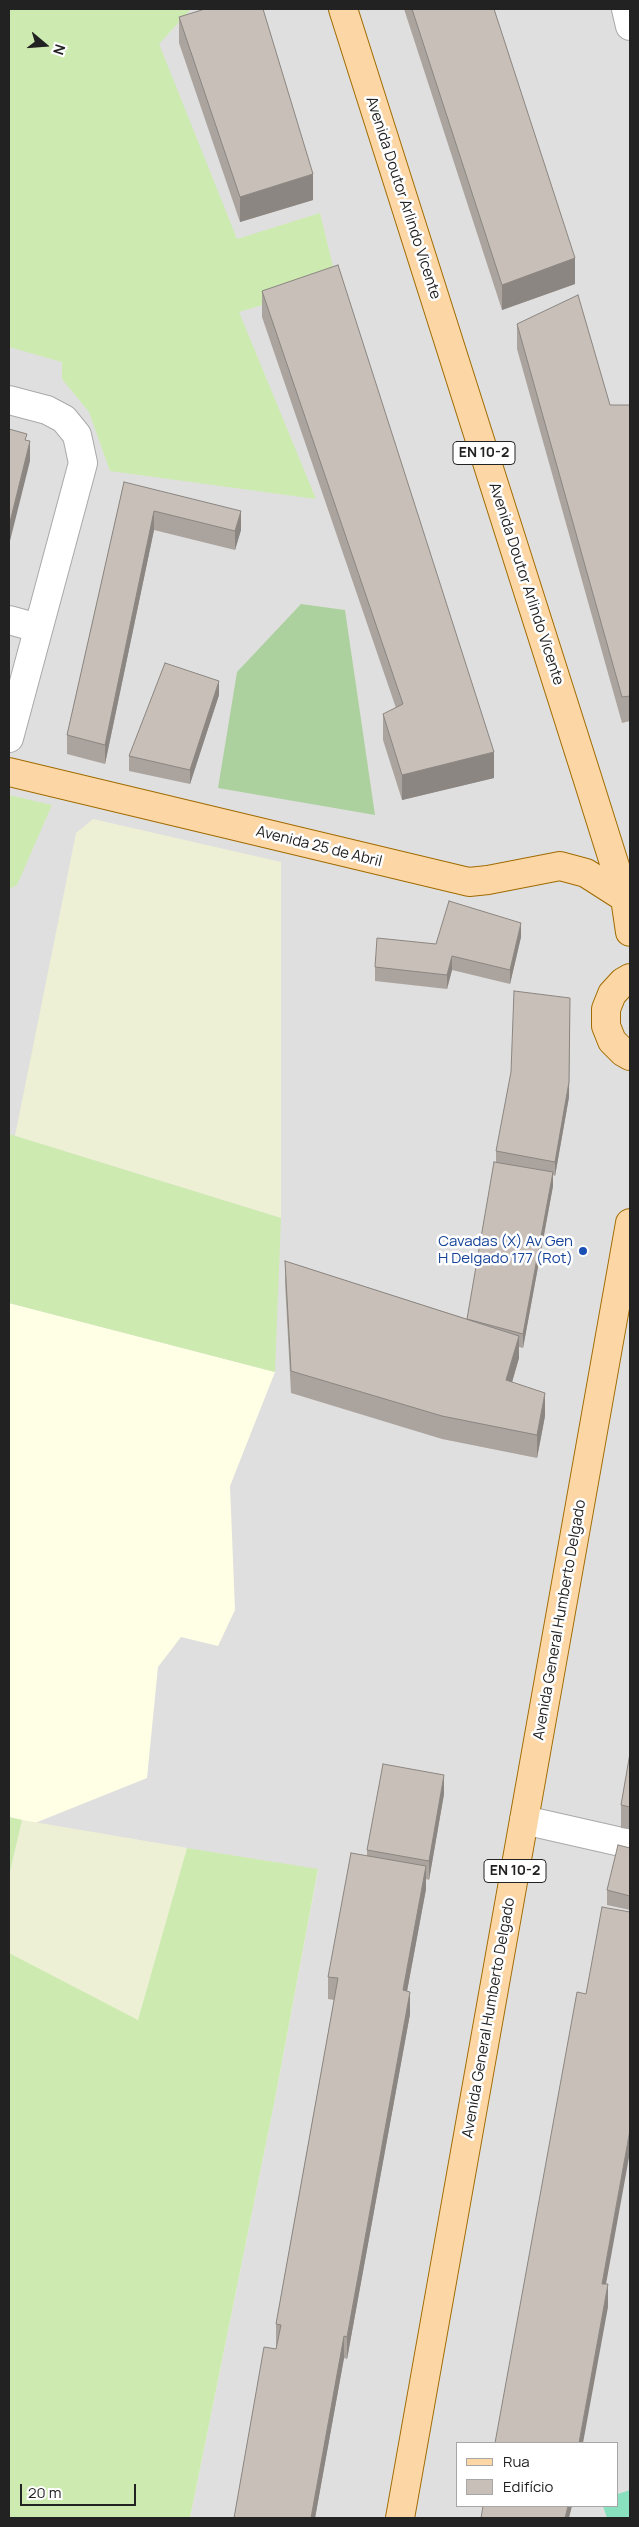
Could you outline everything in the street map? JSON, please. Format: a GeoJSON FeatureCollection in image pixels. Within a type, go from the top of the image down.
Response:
{"type":"FeatureCollection","features":[{"type":"Feature","properties":{"kind":"main road","name":"Avenida Doutor Arlindo Vicente"},"geometry":{"type":"LineString","coordinates":[[343,9],[624,898],[630,932]]}},
{"type":"Feature","properties":{"kind":"main road","name":"Avenida 25 de Abril"},"geometry":{"type":"LineString","coordinates":[[9,772],[468,882],[560,866],[586,873],[624,898]]}},
{"type":"Feature","properties":{"kind":"main road"},"geometry":{"type":"LineString","coordinates":[[630,978],[622,982],[612,994],[606,1010],[606,1026],[612,1041],[630,1056]]}},
{"type":"Feature","properties":{"kind":"main road","name":"Avenida General Humberto Delgado"},"geometry":{"type":"LineString","coordinates":[[400,2518],[630,1223]]}},
{"type":"Feature","properties":{"kind":"street"},"geometry":{"type":"LineString","coordinates":[[626,9],[630,26]]}},
{"type":"Feature","properties":{"kind":"street"},"geometry":{"type":"LineString","coordinates":[[9,400],[46,410],[64,419],[77,435],[83,463],[9,738]]}},
{"type":"Feature","properties":{"kind":"street"},"geometry":{"type":"LineString","coordinates":[[9,620],[38,628]]}},
{"type":"Feature","properties":{"kind":"street"},"geometry":{"type":"LineString","coordinates":[[524,1820],[630,1844]]}},
{"type":"Feature","properties":{"kind":"shaded area"},"geometry":{"type":"Polygon","coordinates":[[[9,9],[630,9],[630,2518],[190,2518],[275,2099],[318,1870],[35,1823],[9,1817],[9,9]]]}},
{"type":"Feature","properties":{"kind":"shaded area"},"geometry":{"type":"Polygon","coordinates":[[[93,819],[281,862],[281,1218],[15,1136],[76,833],[93,819]]]}},
{"type":"Feature","properties":{"kind":"shaded area"},"geometry":{"type":"Polygon","coordinates":[[[9,1303],[275,1372],[230,1486],[235,1610],[218,1646],[181,1637],[158,1667],[147,1778],[35,1823],[9,1817],[9,1303]]]}},
{"type":"Feature","properties":{"kind":"shaded area"},"geometry":{"type":"Polygon","coordinates":[[[22,1820],[187,1848],[138,2021],[9,1953],[9,1876],[22,1820]]]}},
{"type":"Feature","properties":{"kind":"green space"},"geometry":{"type":"Polygon","coordinates":[[[9,9],[191,9],[159,44],[237,239],[320,213],[337,283],[239,312],[316,499],[110,471],[89,412],[62,379],[62,362],[9,347],[9,9]]]}},
{"type":"Feature","properties":{"kind":"green space"},"geometry":{"type":"Polygon","coordinates":[[[301,604],[345,610],[375,815],[218,788],[237,672],[301,604]]]}},
{"type":"Feature","properties":{"kind":"green space"},"geometry":{"type":"Polygon","coordinates":[[[9,795],[52,805],[17,885],[9,889],[9,795]]]}},
{"type":"Feature","properties":{"kind":"green space"},"geometry":{"type":"Polygon","coordinates":[[[9,1134],[281,1218],[275,1372],[9,1303],[9,1134]]]}},
{"type":"Feature","properties":{"kind":"green space"},"geometry":{"type":"Polygon","coordinates":[[[9,1817],[22,1820],[9,1876],[9,1817]]]}},
{"type":"Feature","properties":{"kind":"green space"},"geometry":{"type":"Polygon","coordinates":[[[187,1848],[318,1869],[275,2099],[190,2518],[9,2518],[9,1953],[138,2020],[187,1848]]]}},
{"type":"Feature","properties":{"kind":"green space"},"geometry":{"type":"Polygon","coordinates":[[[630,2490],[630,2518],[607,2518],[603,2507],[619,2507],[619,2494],[630,2490]]]}},
{"type":"Feature","properties":{"kind":"building"},"geometry":{"type":"Polygon","coordinates":[[[205,9],[263,9],[313,174],[240,197],[179,17],[205,9]]]}},
{"type":"Feature","properties":{"kind":"building"},"geometry":{"type":"Polygon","coordinates":[[[412,9],[494,9],[575,258],[502,285],[412,9]]]}},
{"type":"Feature","properties":{"kind":"building"},"geometry":{"type":"Polygon","coordinates":[[[338,265],[494,752],[402,775],[383,714],[403,704],[262,291],[338,265]]]}},
{"type":"Feature","properties":{"kind":"building"},"geometry":{"type":"Polygon","coordinates":[[[578,295],[610,405],[630,405],[630,696],[622,697],[517,324],[578,295]]]}},
{"type":"Feature","properties":{"kind":"building"},"geometry":{"type":"Polygon","coordinates":[[[9,429],[27,434],[25,440],[30,441],[9,526],[9,429]]]}},
{"type":"Feature","properties":{"kind":"building"},"geometry":{"type":"Polygon","coordinates":[[[124,482],[241,511],[235,531],[154,511],[105,745],[67,735],[124,482]]]}},
{"type":"Feature","properties":{"kind":"building"},"geometry":{"type":"Polygon","coordinates":[[[165,663],[219,681],[190,770],[129,756],[165,663]]]}},
{"type":"Feature","properties":{"kind":"building"},"geometry":{"type":"Polygon","coordinates":[[[449,901],[521,923],[510,970],[452,956],[447,975],[375,967],[377,938],[436,944],[449,901]]]}},
{"type":"Feature","properties":{"kind":"building"},"geometry":{"type":"Polygon","coordinates":[[[514,991],[570,998],[569,1082],[555,1162],[496,1151],[511,1072],[514,991]]]}},
{"type":"Feature","properties":{"kind":"building"},"geometry":{"type":"Polygon","coordinates":[[[494,1162],[553,1172],[523,1334],[467,1319],[494,1162]]]}},
{"type":"Feature","properties":{"kind":"building"},"geometry":{"type":"Polygon","coordinates":[[[285,1261],[519,1336],[506,1380],[545,1393],[537,1435],[442,1416],[291,1371],[285,1261]]]}},
{"type":"Feature","properties":{"kind":"building"},"geometry":{"type":"Polygon","coordinates":[[[630,1753],[630,1807],[621,1805],[630,1753]]]}},
{"type":"Feature","properties":{"kind":"building"},"geometry":{"type":"Polygon","coordinates":[[[383,1764],[444,1775],[429,1861],[367,1850],[383,1764]]]}},
{"type":"Feature","properties":{"kind":"building"},"geometry":{"type":"Polygon","coordinates":[[[618,1845],[630,1848],[630,1896],[607,1890],[618,1845]]]}},
{"type":"Feature","properties":{"kind":"building"},"geometry":{"type":"Polygon","coordinates":[[[351,1853],[426,1866],[403,1990],[410,1992],[347,2337],[344,2336],[311,2518],[234,2518],[264,2347],[276,2349],[281,2325],[276,2324],[338,1978],[328,1977],[351,1853]]]}},
{"type":"Feature","properties":{"kind":"building"},"geometry":{"type":"Polygon","coordinates":[[[602,1907],[630,1912],[630,2130],[602,2284],[608,2284],[579,2442],[495,2442],[577,1992],[586,1994],[602,1907]]]}},
{"type":"Feature","properties":{"kind":"building"},"geometry":{"type":"Polygon","coordinates":[[[483,2507],[568,2507],[565,2518],[481,2518],[483,2507]]]}},
{"type":"Feature","properties":{"kind":"place","name":"Cavadas (X) Av Gen H Delgado 177 (Rot)"},"geometry":{"type":"Point","coordinates":[583,1251]}}]}
